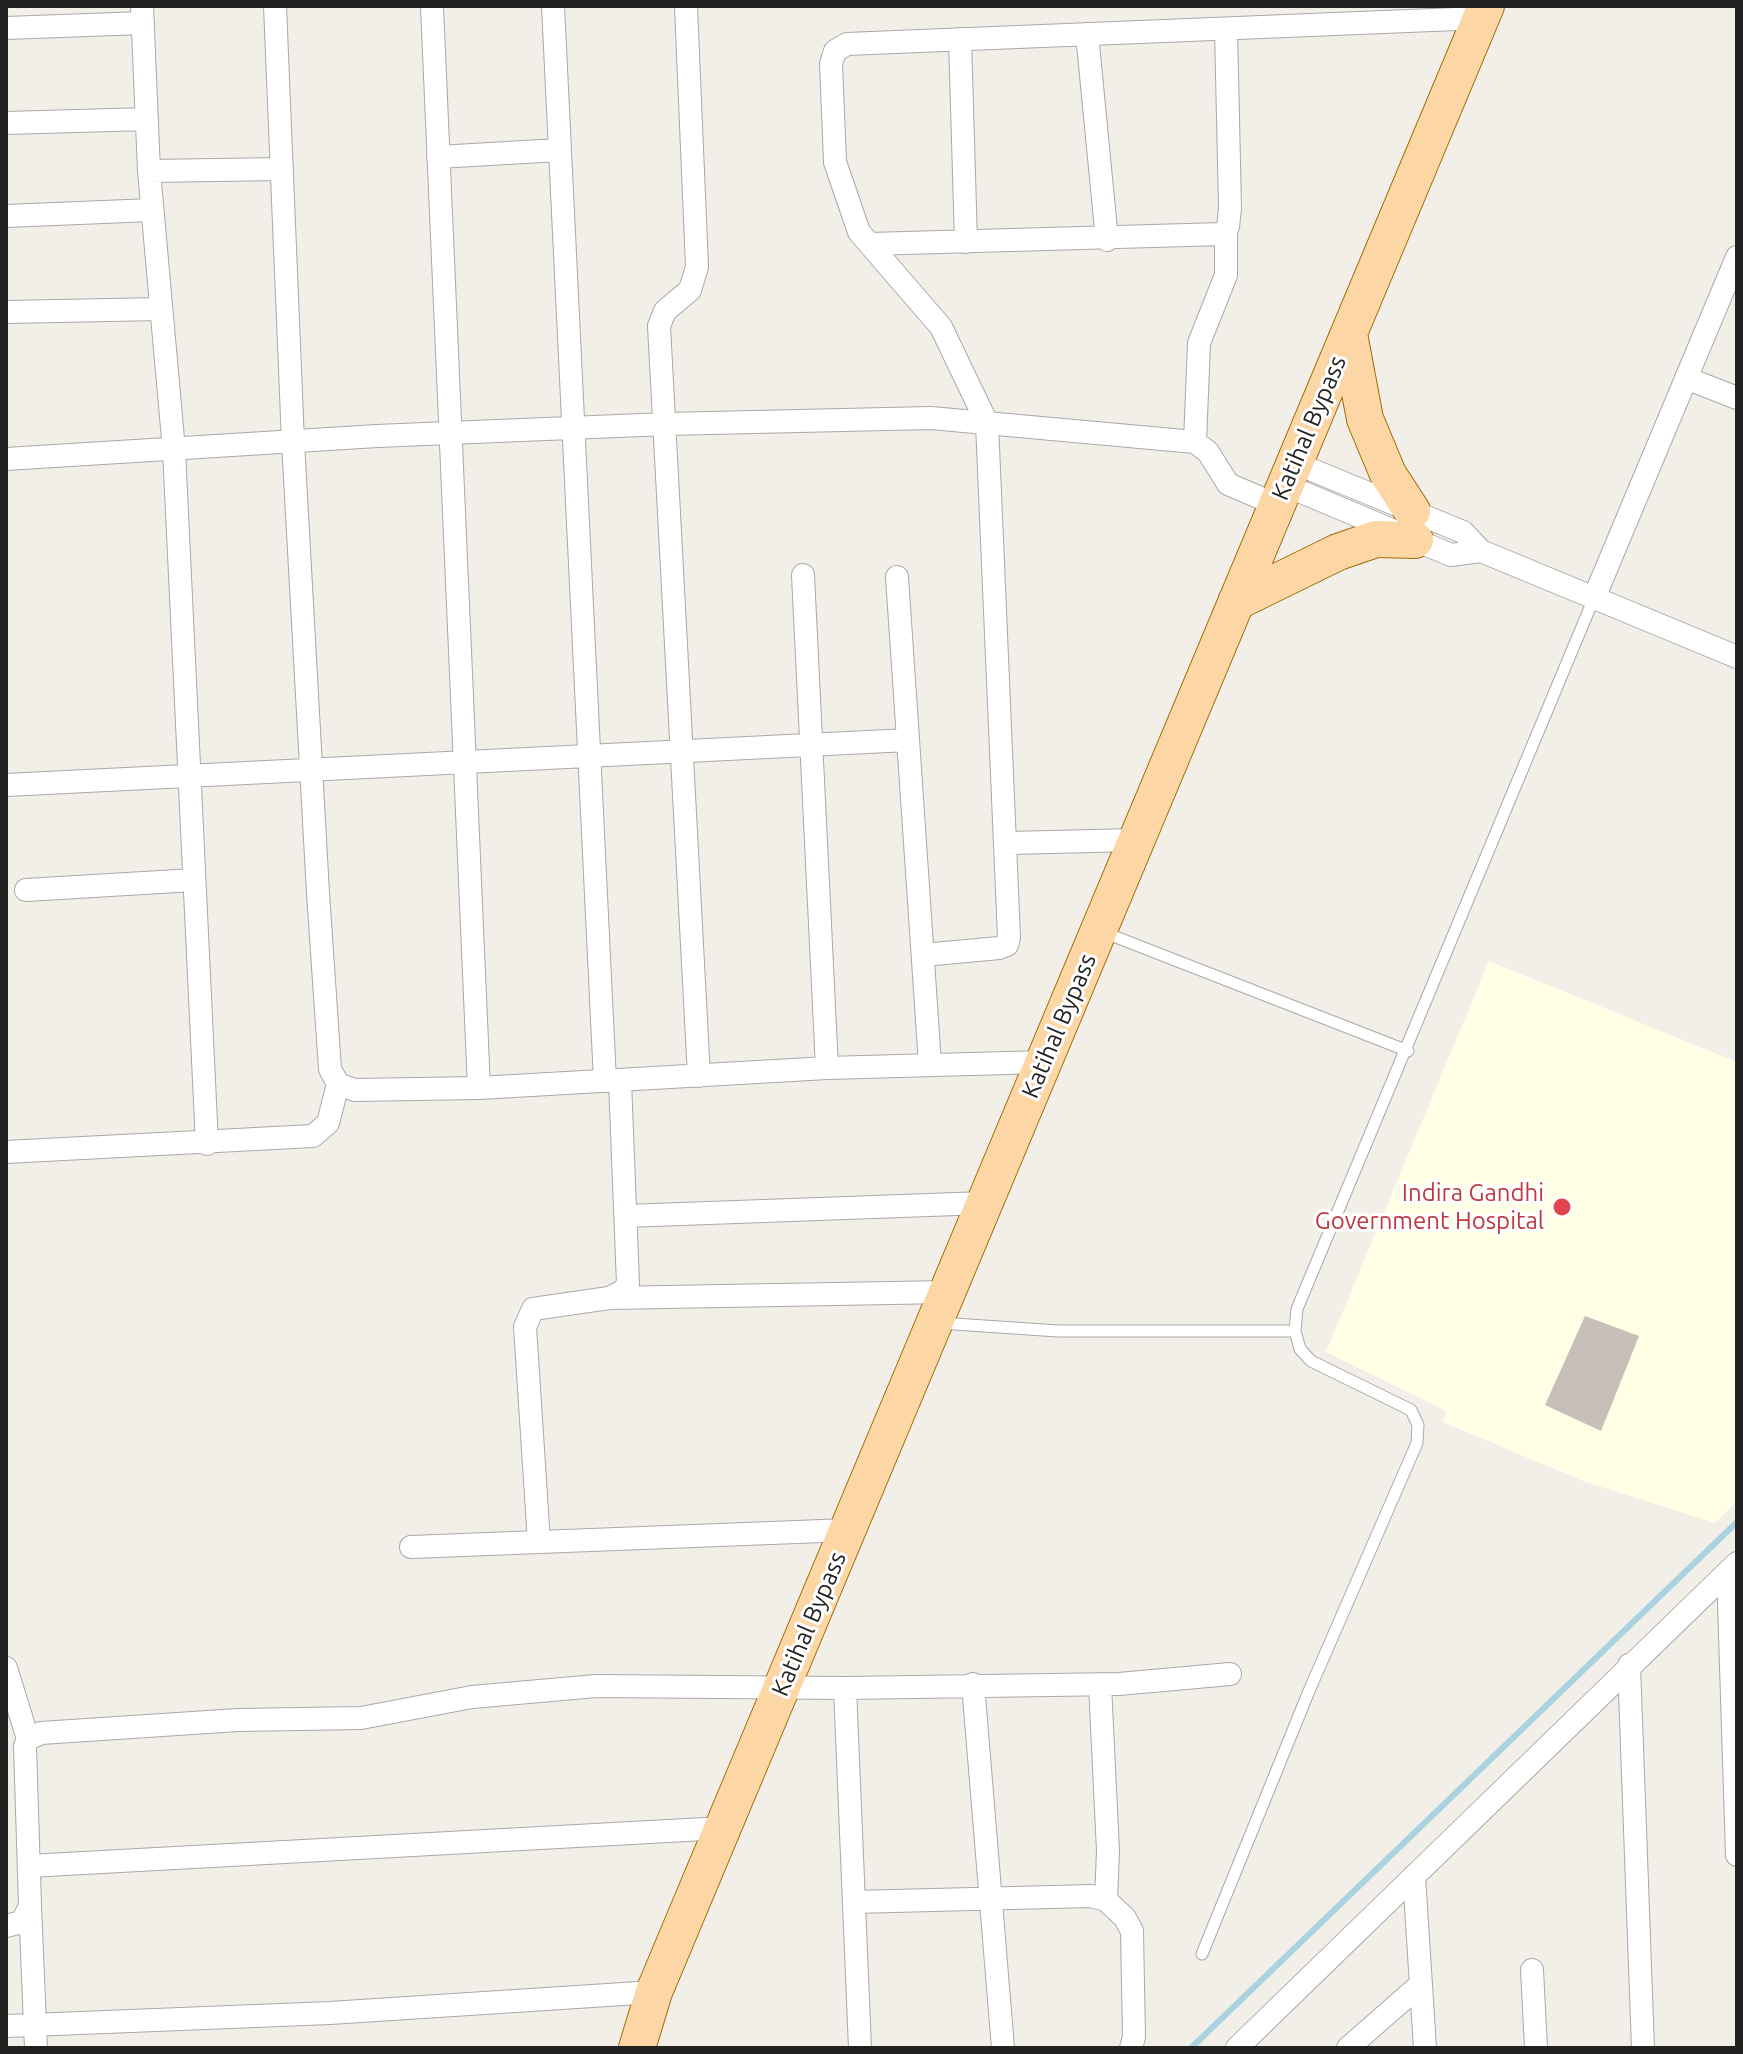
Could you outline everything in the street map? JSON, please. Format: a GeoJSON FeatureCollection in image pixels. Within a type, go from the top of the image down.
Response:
{"type":"FeatureCollection","features":[{"type":"Feature","properties":{"kind":"main road","name":"Katihal Bypass"},"geometry":{"type":"LineString","coordinates":[[637,2048],[654,1992],[1484,12]]}},
{"type":"Feature","properties":{"kind":"main road"},"geometry":{"type":"LineString","coordinates":[[1236,602],[1338,552],[1413,526],[1365,419],[1349,334]]}},
{"type":"Feature","properties":{"kind":"street"},"geometry":{"type":"LineString","coordinates":[[6,1152],[207,1144],[313,1136],[328,1123],[338,1084],[330,1069],[312,770],[293,442],[275,6]]}},
{"type":"Feature","properties":{"kind":"street"},"geometry":{"type":"LineString","coordinates":[[432,6],[479,1088]]}},
{"type":"Feature","properties":{"kind":"street"},"geometry":{"type":"LineString","coordinates":[[553,6],[589,754],[612,1081],[626,1216],[628,1284],[623,1291],[609,1298]]}},
{"type":"Feature","properties":{"kind":"street"},"geometry":{"type":"LineString","coordinates":[[686,6],[697,267],[690,290],[661,317],[680,749],[699,1076]]}},
{"type":"Feature","properties":{"kind":"street"},"geometry":{"type":"LineString","coordinates":[[923,955],[1007,945],[1008,843],[987,423],[941,327],[859,232],[835,162],[832,57],[839,45],[1226,29],[1484,12]]}},
{"type":"Feature","properties":{"kind":"street"},"geometry":{"type":"LineString","coordinates":[[6,28],[142,14],[149,171],[174,450],[207,1144]]}},
{"type":"Feature","properties":{"kind":"street"},"geometry":{"type":"LineString","coordinates":[[1195,442],[1199,343],[1226,275],[1226,232],[1230,208],[1226,29]]}},
{"type":"Feature","properties":{"kind":"street"},"geometry":{"type":"LineString","coordinates":[[1087,34],[1107,240]]}},
{"type":"Feature","properties":{"kind":"street"},"geometry":{"type":"LineString","coordinates":[[960,39],[966,242]]}},
{"type":"Feature","properties":{"kind":"street"},"geometry":{"type":"LineString","coordinates":[[6,123],[147,119]]}},
{"type":"Feature","properties":{"kind":"street"},"geometry":{"type":"LineString","coordinates":[[438,157],[559,150]]}},
{"type":"Feature","properties":{"kind":"street"},"geometry":{"type":"LineString","coordinates":[[149,171],[282,169]]}},
{"type":"Feature","properties":{"kind":"street"},"geometry":{"type":"LineString","coordinates":[[6,216],[152,210]]}},
{"type":"Feature","properties":{"kind":"street"},"geometry":{"type":"LineString","coordinates":[[870,244],[1107,240],[1226,232]]}},
{"type":"Feature","properties":{"kind":"street"},"geometry":{"type":"LineString","coordinates":[[1594,598],[1737,257]]}},
{"type":"Feature","properties":{"kind":"street"},"geometry":{"type":"LineString","coordinates":[[6,312],[161,309]]}},
{"type":"Feature","properties":{"kind":"street"},"geometry":{"type":"LineString","coordinates":[[1686,378],[1737,398]]}},
{"type":"Feature","properties":{"kind":"street"},"geometry":{"type":"LineString","coordinates":[[6,459],[666,424],[931,418],[1195,442],[1208,452],[1228,484],[1245,494],[1285,484],[1413,526],[1451,555],[1481,551],[1737,657]]}},
{"type":"Feature","properties":{"kind":"street"},"geometry":{"type":"LineString","coordinates":[[803,575],[827,1068]]}},
{"type":"Feature","properties":{"kind":"street"},"geometry":{"type":"LineString","coordinates":[[897,577],[930,1064]]}},
{"type":"Feature","properties":{"kind":"street"},"geometry":{"type":"LineString","coordinates":[[6,785],[908,740]]}},
{"type":"Feature","properties":{"kind":"street"},"geometry":{"type":"LineString","coordinates":[[1008,843],[1137,840]]}},
{"type":"Feature","properties":{"kind":"street"},"geometry":{"type":"LineString","coordinates":[[26,890],[194,880]]}},
{"type":"Feature","properties":{"kind":"street"},"geometry":{"type":"LineString","coordinates":[[338,1084],[355,1090],[479,1088],[827,1068],[1043,1062]]}},
{"type":"Feature","properties":{"kind":"street"},"geometry":{"type":"LineString","coordinates":[[626,1216],[984,1203]]}},
{"type":"Feature","properties":{"kind":"street"},"geometry":{"type":"LineString","coordinates":[[539,1542],[527,1319],[538,1308],[609,1298],[941,1307]]}},
{"type":"Feature","properties":{"kind":"street"},"geometry":{"type":"LineString","coordinates":[[411,1547],[848,1530]]}},
{"type":"Feature","properties":{"kind":"street"},"geometry":{"type":"LineString","coordinates":[[1237,2048],[1732,1567]]}},
{"type":"Feature","properties":{"kind":"street"},"geometry":{"type":"LineString","coordinates":[[1732,1567],[1737,1855]]}},
{"type":"Feature","properties":{"kind":"street"},"geometry":{"type":"LineString","coordinates":[[1629,1665],[1643,2048]]}},
{"type":"Feature","properties":{"kind":"street"},"geometry":{"type":"LineString","coordinates":[[6,1668],[20,1754],[29,1866],[36,2048]]}},
{"type":"Feature","properties":{"kind":"street"},"geometry":{"type":"LineString","coordinates":[[20,1754],[41,1733],[81,1728],[361,1718],[472,1697],[538,1690],[783,1685],[845,1688],[973,1684],[1100,1685],[1230,1674]]}},
{"type":"Feature","properties":{"kind":"street"},"geometry":{"type":"LineString","coordinates":[[973,1684],[988,1898],[1003,2048]]}},
{"type":"Feature","properties":{"kind":"street"},"geometry":{"type":"LineString","coordinates":[[1100,1685],[1108,1851],[1106,1900]]}},
{"type":"Feature","properties":{"kind":"street"},"geometry":{"type":"LineString","coordinates":[[845,1688],[860,2048]]}},
{"type":"Feature","properties":{"kind":"street"},"geometry":{"type":"LineString","coordinates":[[29,1866],[723,1828]]}},
{"type":"Feature","properties":{"kind":"street"},"geometry":{"type":"LineString","coordinates":[[1414,1876],[1425,2048]]}},
{"type":"Feature","properties":{"kind":"street"},"geometry":{"type":"LineString","coordinates":[[854,1902],[1091,1896],[1106,1900],[1125,1918],[1132,1931],[1134,2037],[1131,2048]]}},
{"type":"Feature","properties":{"kind":"street"},"geometry":{"type":"LineString","coordinates":[[6,1926],[22,1922],[30,1906]]}},
{"type":"Feature","properties":{"kind":"street"},"geometry":{"type":"LineString","coordinates":[[1532,1970],[1536,2048]]}},
{"type":"Feature","properties":{"kind":"street"},"geometry":{"type":"LineString","coordinates":[[1348,2048],[1421,1984]]}},
{"type":"Feature","properties":{"kind":"street"},"geometry":{"type":"LineString","coordinates":[[6,2026],[330,2013],[654,1992]]}},
{"type":"Feature","properties":{"kind":"lane"},"geometry":{"type":"LineString","coordinates":[[1202,1954],[1309,1691],[1417,1443],[1418,1425],[1411,1410],[1311,1361],[1300,1349],[1295,1331],[1297,1309],[1408,1051],[1594,598]]}},
{"type":"Feature","properties":{"kind":"lane"},"geometry":{"type":"LineString","coordinates":[[1099,930],[1408,1051]]}},
{"type":"Feature","properties":{"kind":"lane"},"geometry":{"type":"LineString","coordinates":[[941,1307],[1058,1331],[1295,1331]]}},
{"type":"Feature","properties":{"kind":"shaded area","name":"Indira Gandhi Government Hospital"},"geometry":{"type":"Polygon","coordinates":[[[1489,961],[1737,1062],[1737,1501],[1715,1523],[1583,1481],[1443,1422],[1446,1411],[1326,1352],[1489,961]]]}},
{"type":"Feature","properties":{"kind":"building"},"geometry":{"type":"Polygon","coordinates":[[[1585,1316],[1639,1336],[1601,1431],[1545,1405],[1585,1316]]]}},
{"type":"Feature","properties":{"kind":"waterway"},"geometry":{"type":"LineString","coordinates":[[1191,2048],[1737,1522]]}},
{"type":"Feature","properties":{"kind":"place","name":"Indira Gandhi Government Hospital"},"geometry":{"type":"Point","coordinates":[1562,1207]}}]}
